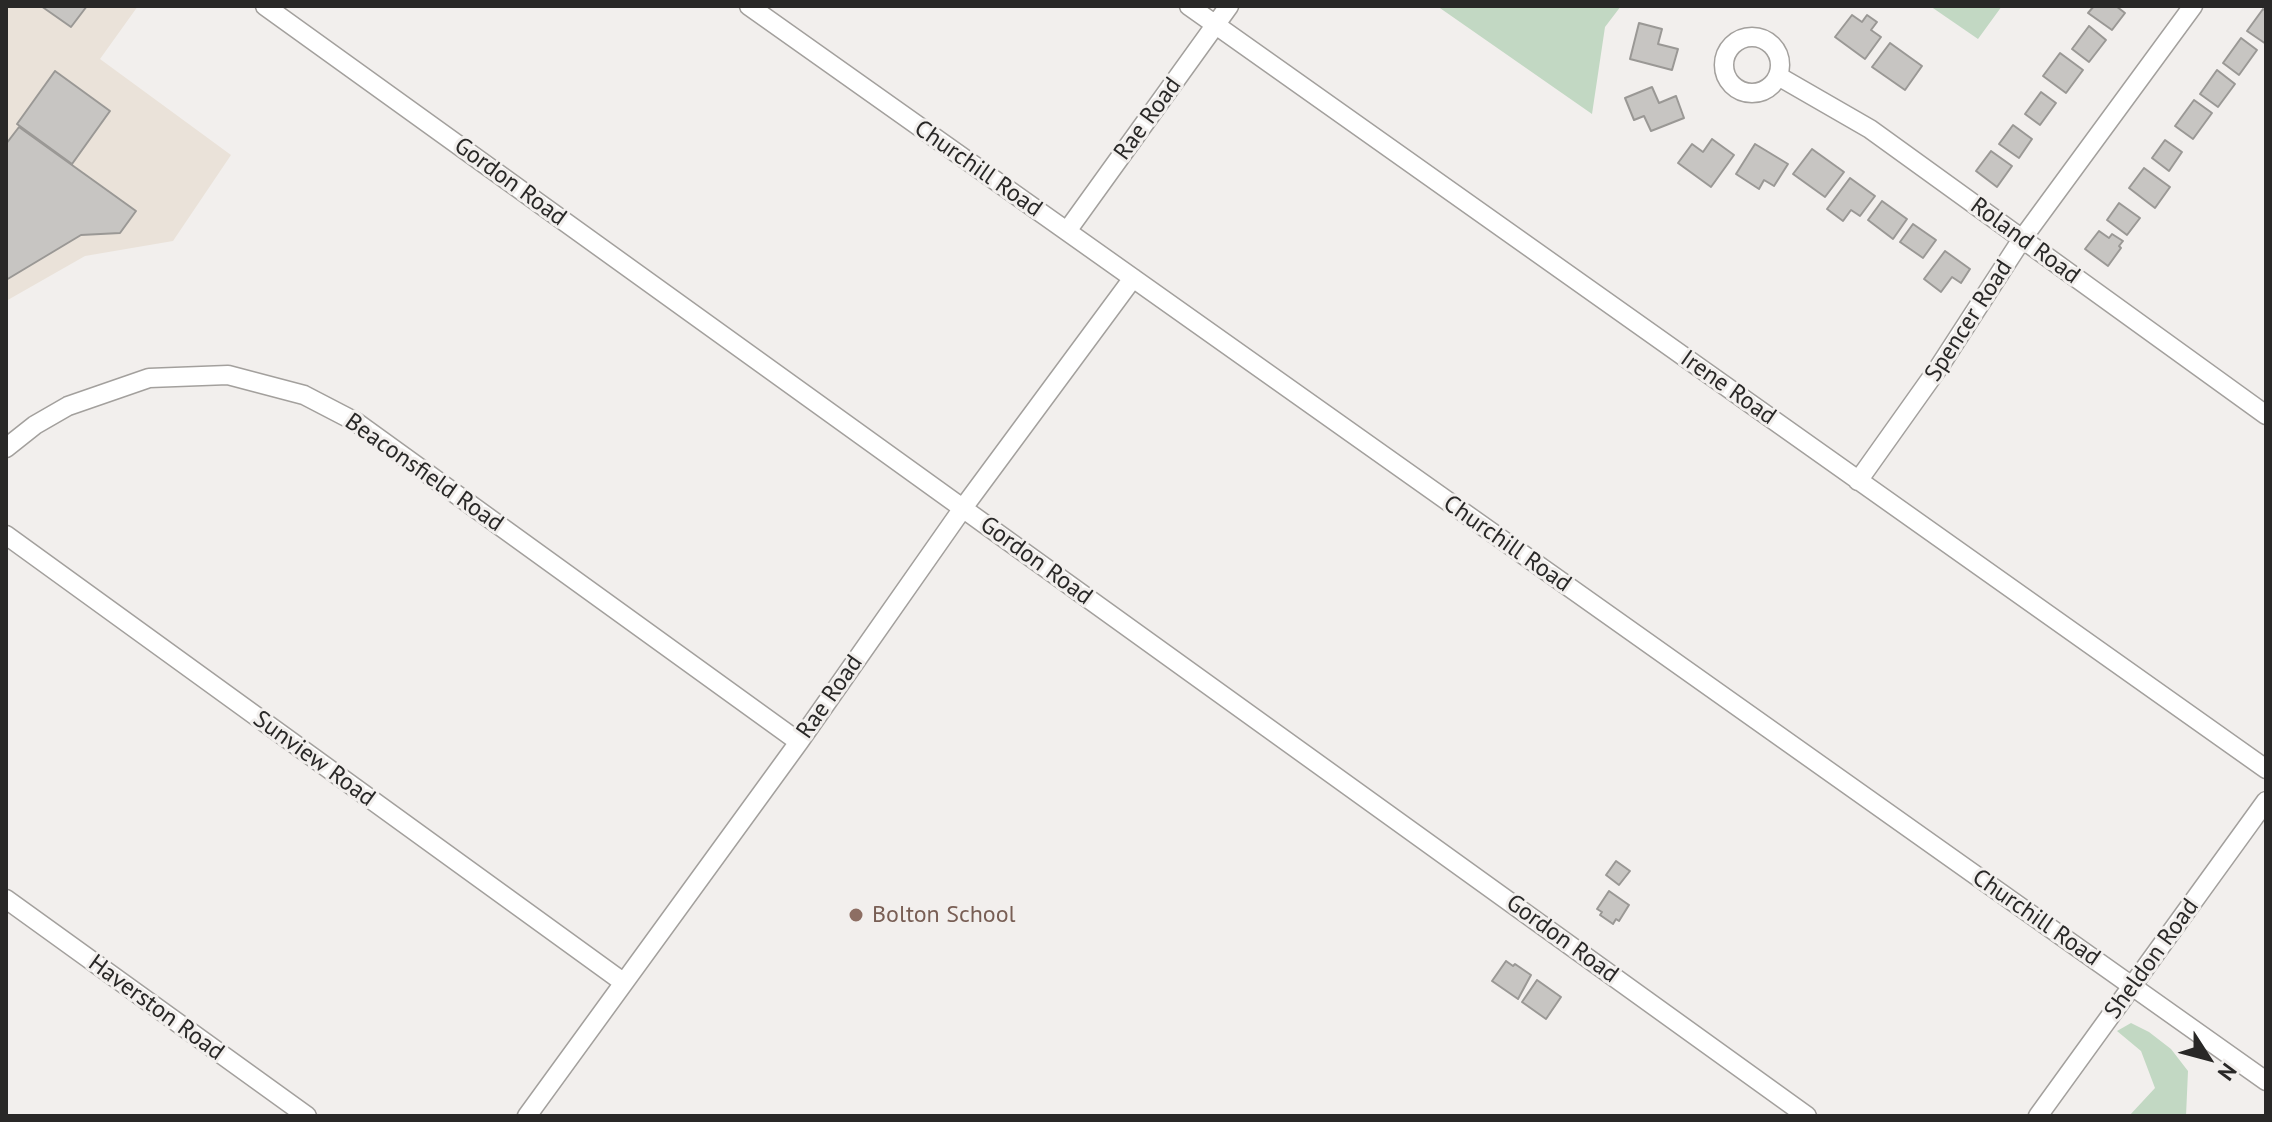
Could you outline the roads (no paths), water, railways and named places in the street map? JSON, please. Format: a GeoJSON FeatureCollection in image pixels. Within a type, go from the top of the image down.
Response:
{"type":"FeatureCollection","features":[{"type":"Feature","properties":{"kind":"street","name":"Gordon Road"},"geometry":{"type":"LineString","coordinates":[[265,6],[1807,1116]]}},
{"type":"Feature","properties":{"kind":"street","name":"Churchill Road"},"geometry":{"type":"LineString","coordinates":[[749,6],[2266,1081]]}},
{"type":"Feature","properties":{"kind":"street","name":"Irene Road"},"geometry":{"type":"LineString","coordinates":[[1189,6],[2266,769]]}},
{"type":"Feature","properties":{"kind":"street","name":"Rae Road"},"geometry":{"type":"LineString","coordinates":[[1067,231],[1229,6]]}},
{"type":"Feature","properties":{"kind":"street","name":"Spencer Road"},"geometry":{"type":"LineString","coordinates":[[1858,481],[1939,367],[2022,239],[2193,6]]}},
{"type":"Feature","properties":{"kind":"street","name":"Roland Road"},"geometry":{"type":"LineString","coordinates":[[1778,76],[1870,129],[2266,415]]}},
{"type":"Feature","properties":{"kind":"street","name":"Rae Road"},"geometry":{"type":"LineString","coordinates":[[527,1116],[799,742],[963,508],[1133,278]]}},
{"type":"Feature","properties":{"kind":"street","name":"Beaconsfield Road"},"geometry":{"type":"LineString","coordinates":[[6,448],[35,425],[68,406],[149,378],[228,375],[304,395],[356,422],[799,742]]}},
{"type":"Feature","properties":{"kind":"street","name":"Sunview Road"},"geometry":{"type":"LineString","coordinates":[[6,535],[623,982]]}},
{"type":"Feature","properties":{"kind":"street","name":"Sheldon Road"},"geometry":{"type":"LineString","coordinates":[[2038,1116],[2266,801]]}},
{"type":"Feature","properties":{"kind":"street","name":"Haverston Road"},"geometry":{"type":"LineString","coordinates":[[6,899],[307,1116]]}},
{"type":"Feature","properties":{"kind":"place","name":"Bolton School"},"geometry":{"type":"Point","coordinates":[856,915]}}]}
